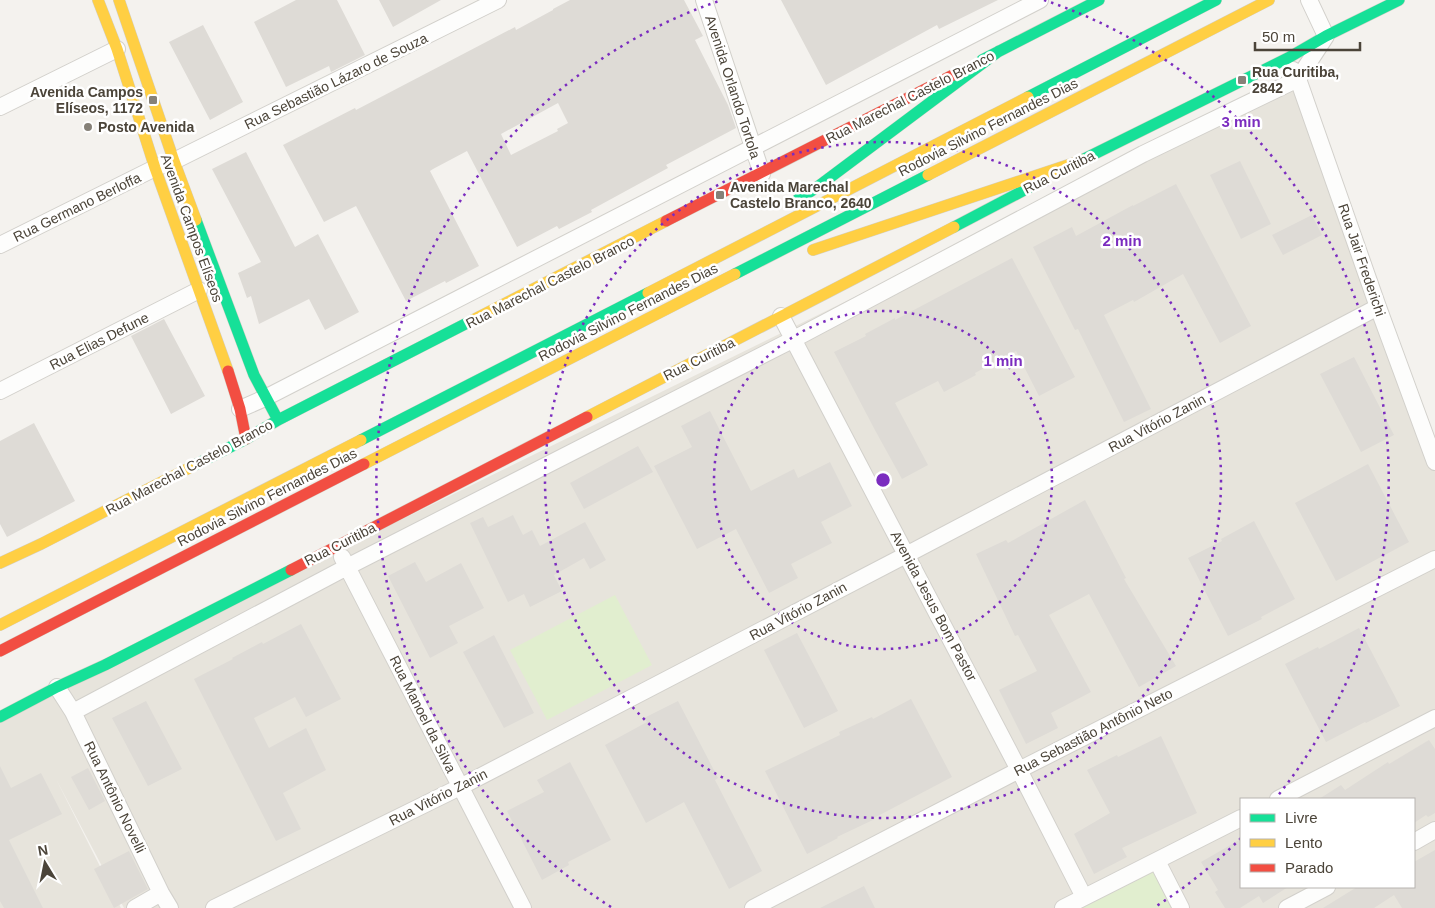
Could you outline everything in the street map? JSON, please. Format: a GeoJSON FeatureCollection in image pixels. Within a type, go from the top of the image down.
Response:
{"type":"FeatureCollection","features":[{"type":"Feature","properties":{"kind":"main road","name":"Avenida Campos Elíseos"},"geometry":{"type":"LineString","coordinates":[[98,0],[117,49],[154,168],[240,409],[246,438]]}},
{"type":"Feature","properties":{"kind":"main road","name":"Avenida Campos Elíseos"},"geometry":{"type":"LineString","coordinates":[[119,0],[174,162],[254,375],[278,420]]}},
{"type":"Feature","properties":{"kind":"main road","name":"Rua Marechal Castelo Branco"},"geometry":{"type":"LineString","coordinates":[[1,562],[50,539],[278,420],[1099,0]]}},
{"type":"Feature","properties":{"kind":"main road","name":"Rodovia Silvino Fernandes Dias"},"geometry":{"type":"LineString","coordinates":[[0,625],[652,292],[1216,0]]}},
{"type":"Feature","properties":{"kind":"main road","name":"Rodovia Silvino Fernandes Dias"},"geometry":{"type":"LineString","coordinates":[[0,651],[1269,0]]}},
{"type":"Feature","properties":{"kind":"main road","name":"Rua Curitiba"},"geometry":{"type":"LineString","coordinates":[[0,717],[105,665],[1083,160],[1288,58],[1326,36],[1399,0]]}},
{"type":"Feature","properties":{"kind":"main road"},"geometry":{"type":"LineString","coordinates":[[791,204],[816,188],[999,51]]}},
{"type":"Feature","properties":{"kind":"main road"},"geometry":{"type":"LineString","coordinates":[[803,254],[1083,160]]}},
{"type":"Feature","properties":{"kind":"main road"},"geometry":{"type":"LineString","coordinates":[[652,292],[767,219]]}},
{"type":"Feature","properties":{"kind":"main road"},"geometry":{"type":"LineString","coordinates":[[661,312],[776,265]]}},
{"type":"Feature","properties":{"kind":"street","name":"Rua Sebastião Lázaro de Souza"},"geometry":{"type":"LineString","coordinates":[[154,168],[174,162],[498,0]]}},
{"type":"Feature","properties":{"kind":"street","name":"Avenida Orlando Tortola"},"geometry":{"type":"LineString","coordinates":[[704,0],[762,174]]}},
{"type":"Feature","properties":{"kind":"street","name":"Rua Marechal Castelo Branco"},"geometry":{"type":"LineString","coordinates":[[240,409],[265,398],[1040,0]]}},
{"type":"Feature","properties":{"kind":"street"},"geometry":{"type":"LineString","coordinates":[[1298,79],[1326,36],[1309,0]]}},
{"type":"Feature","properties":{"kind":"street"},"geometry":{"type":"LineString","coordinates":[[0,107],[117,49]]}},
{"type":"Feature","properties":{"kind":"street","name":"Rua Jair Frederichi"},"geometry":{"type":"LineString","coordinates":[[1288,58],[1298,79],[1435,462]]}},
{"type":"Feature","properties":{"kind":"street","name":"Rua Curitiba"},"geometry":{"type":"LineString","coordinates":[[73,712],[347,567],[794,339],[1143,154],[1298,79]]}},
{"type":"Feature","properties":{"kind":"street"},"geometry":{"type":"LineString","coordinates":[[1132,135],[1143,154]]}},
{"type":"Feature","properties":{"kind":"street","name":"Rua Germano Berloffa"},"geometry":{"type":"LineString","coordinates":[[0,245],[154,168]]}},
{"type":"Feature","properties":{"kind":"street","name":"Rua Elias Defune"},"geometry":{"type":"LineString","coordinates":[[0,391],[199,290]]}},
{"type":"Feature","properties":{"kind":"street","name":"Rua Vitório Zanin"},"geometry":{"type":"LineString","coordinates":[[214,908],[460,787],[1378,307]]}},
{"type":"Feature","properties":{"kind":"street","name":"Avenida Jesus Bom Pastor"},"geometry":{"type":"LineString","coordinates":[[781,316],[1084,897]]}},
{"type":"Feature","properties":{"kind":"street","name":"Rua Manoel da Silva"},"geometry":{"type":"LineString","coordinates":[[336,546],[523,908]]}},
{"type":"Feature","properties":{"kind":"street","name":"Rua Sebastião Antônio Neto"},"geometry":{"type":"LineString","coordinates":[[752,908],[1435,559]]}},
{"type":"Feature","properties":{"kind":"street","name":"Rua Antônio Novelli"},"geometry":{"type":"LineString","coordinates":[[58,687],[73,712],[170,908]]}},
{"type":"Feature","properties":{"kind":"street"},"geometry":{"type":"LineString","coordinates":[[1280,798],[1435,718]]}},
{"type":"Feature","properties":{"kind":"street"},"geometry":{"type":"LineString","coordinates":[[1063,908],[1240,819]]}},
{"type":"Feature","properties":{"kind":"street"},"geometry":{"type":"LineString","coordinates":[[1415,841],[1435,830]]}},
{"type":"Feature","properties":{"kind":"street"},"geometry":{"type":"LineString","coordinates":[[1158,861],[1181,908]]}},
{"type":"Feature","properties":{"kind":"street"},"geometry":{"type":"LineString","coordinates":[[1287,908],[1325,888]]}},
{"type":"Feature","properties":{"kind":"street"},"geometry":{"type":"LineString","coordinates":[[135,908],[161,893]]}},
{"type":"Feature","properties":{"kind":"shaded area"},"geometry":{"type":"Polygon","coordinates":[[[1298,79],[1435,453],[1435,908],[124,908],[56,779],[121,908],[0,908],[0,717],[1298,79]]]}},
{"type":"Feature","properties":{"kind":"green space"},"geometry":{"type":"Polygon","coordinates":[[[615,595],[652,665],[547,720],[510,650],[615,595]]]}},
{"type":"Feature","properties":{"kind":"green space"},"geometry":{"type":"Polygon","coordinates":[[[1157,861],[1181,908],[1063,908],[1157,861]]]}},
{"type":"Feature","properties":{"kind":"building"},"geometry":{"type":"Polygon","coordinates":[[[296,0],[337,0],[365,55],[331,72],[329,66],[286,87],[254,22],[296,0]]]}},
{"type":"Feature","properties":{"kind":"building"},"geometry":{"type":"Polygon","coordinates":[[[379,0],[441,0],[393,27],[379,0]]]}},
{"type":"Feature","properties":{"kind":"building"},"geometry":{"type":"Polygon","coordinates":[[[570,0],[684,0],[703,36],[695,40],[728,105],[736,128],[666,165],[668,168],[591,210],[592,212],[559,229],[557,226],[517,247],[467,151],[430,171],[479,266],[406,301],[356,206],[324,222],[283,145],[355,108],[356,110],[515,27],[516,30],[570,0]],[[558,103],[501,134],[511,155],[558,131],[557,129],[568,123],[558,103]]]}},
{"type":"Feature","properties":{"kind":"building"},"geometry":{"type":"Polygon","coordinates":[[[781,0],[998,0],[939,29],[937,25],[826,85],[781,0]]]}},
{"type":"Feature","properties":{"kind":"building"},"geometry":{"type":"Polygon","coordinates":[[[203,25],[243,102],[210,120],[169,42],[203,25]]]}},
{"type":"Feature","properties":{"kind":"building"},"geometry":{"type":"Polygon","coordinates":[[[246,152],[295,247],[318,234],[359,312],[325,330],[309,299],[259,324],[251,296],[247,298],[238,273],[261,262],[212,169],[246,152]]]}},
{"type":"Feature","properties":{"kind":"building"},"geometry":{"type":"Polygon","coordinates":[[[1240,161],[1271,224],[1241,239],[1210,175],[1240,161]]]}},
{"type":"Feature","properties":{"kind":"building"},"geometry":{"type":"Polygon","coordinates":[[[1176,184],[1251,326],[1220,343],[1183,274],[1134,302],[1133,300],[1104,315],[1151,409],[1124,422],[1078,329],[1075,330],[1033,247],[1072,227],[1076,236],[1176,184]]]}},
{"type":"Feature","properties":{"kind":"building"},"geometry":{"type":"Polygon","coordinates":[[[1312,215],[1322,235],[1283,255],[1272,235],[1312,215]]]}},
{"type":"Feature","properties":{"kind":"building"},"geometry":{"type":"Polygon","coordinates":[[[1012,258],[1075,377],[1039,396],[1016,351],[944,392],[938,381],[895,403],[928,465],[902,479],[834,352],[866,336],[865,334],[895,318],[895,320],[1012,258]]]}},
{"type":"Feature","properties":{"kind":"building"},"geometry":{"type":"Polygon","coordinates":[[[164,319],[205,396],[171,414],[131,336],[164,319]]]}},
{"type":"Feature","properties":{"kind":"building"},"geometry":{"type":"Polygon","coordinates":[[[1354,357],[1394,435],[1361,452],[1320,374],[1354,357]]]}},
{"type":"Feature","properties":{"kind":"building"},"geometry":{"type":"Polygon","coordinates":[[[710,411],[751,491],[794,469],[798,478],[830,462],[852,506],[821,522],[832,543],[791,564],[798,578],[769,593],[736,529],[697,549],[654,466],[692,447],[681,426],[710,411]]]}},
{"type":"Feature","properties":{"kind":"building"},"geometry":{"type":"Polygon","coordinates":[[[34,423],[75,501],[7,537],[0,524],[0,441],[34,423]]]}},
{"type":"Feature","properties":{"kind":"building"},"geometry":{"type":"Polygon","coordinates":[[[638,446],[653,472],[584,509],[570,483],[638,446]]]}},
{"type":"Feature","properties":{"kind":"building"},"geometry":{"type":"Polygon","coordinates":[[[1368,464],[1409,542],[1336,581],[1295,503],[1368,464]]]}},
{"type":"Feature","properties":{"kind":"building"},"geometry":{"type":"Polygon","coordinates":[[[1085,500],[1126,578],[1124,579],[1176,666],[1139,687],[1089,594],[1049,615],[1091,692],[1051,713],[1058,728],[1026,744],[999,690],[1037,671],[1018,635],[1015,636],[976,554],[1006,540],[1008,543],[1085,500]]]}},
{"type":"Feature","properties":{"kind":"building"},"geometry":{"type":"Polygon","coordinates":[[[513,515],[523,535],[532,530],[540,546],[585,522],[606,560],[590,569],[584,558],[554,575],[562,591],[530,607],[524,594],[508,602],[470,523],[483,517],[488,527],[513,515]]]}},
{"type":"Feature","properties":{"kind":"building"},"geometry":{"type":"Polygon","coordinates":[[[1254,521],[1295,599],[1261,617],[1262,619],[1228,636],[1188,558],[1222,541],[1221,539],[1254,521]]]}},
{"type":"Feature","properties":{"kind":"building"},"geometry":{"type":"Polygon","coordinates":[[[415,562],[426,582],[461,563],[484,608],[449,626],[458,643],[430,658],[388,576],[415,562]]]}},
{"type":"Feature","properties":{"kind":"building"},"geometry":{"type":"Polygon","coordinates":[[[301,624],[341,699],[306,717],[295,697],[254,718],[269,748],[306,728],[326,770],[283,793],[301,829],[276,841],[194,679],[262,642],[263,644],[301,624]]]}},
{"type":"Feature","properties":{"kind":"building"},"geometry":{"type":"Polygon","coordinates":[[[1359,628],[1400,706],[1326,742],[1285,664],[1359,628]]]}},
{"type":"Feature","properties":{"kind":"building"},"geometry":{"type":"Polygon","coordinates":[[[797,633],[838,711],[804,728],[764,650],[797,633]]]}},
{"type":"Feature","properties":{"kind":"building"},"geometry":{"type":"Polygon","coordinates":[[[494,635],[534,713],[504,728],[463,652],[494,635]]]}},
{"type":"Feature","properties":{"kind":"building"},"geometry":{"type":"Polygon","coordinates":[[[911,699],[952,777],[807,854],[765,771],[840,735],[839,732],[872,717],[873,719],[911,699]]]}},
{"type":"Feature","properties":{"kind":"building"},"geometry":{"type":"Polygon","coordinates":[[[146,701],[182,769],[148,786],[112,718],[146,701]]]}},
{"type":"Feature","properties":{"kind":"building"},"geometry":{"type":"Polygon","coordinates":[[[678,701],[718,778],[715,780],[762,871],[729,889],[684,802],[646,823],[605,745],[647,722],[644,718],[678,701]]]}},
{"type":"Feature","properties":{"kind":"building"},"geometry":{"type":"Polygon","coordinates":[[[1161,736],[1197,813],[1122,848],[1127,857],[1094,874],[1074,834],[1110,813],[1087,770],[1161,736]]]}},
{"type":"Feature","properties":{"kind":"building"},"geometry":{"type":"Polygon","coordinates":[[[1429,740],[1435,749],[1435,813],[1428,817],[1426,815],[1415,822],[1415,798],[1321,798],[1341,785],[1345,790],[1388,762],[1389,764],[1429,740]]]}},
{"type":"Feature","properties":{"kind":"building"},"geometry":{"type":"Polygon","coordinates":[[[570,762],[611,840],[568,862],[569,865],[542,880],[507,811],[544,792],[537,780],[570,762]]]}},
{"type":"Feature","properties":{"kind":"building"},"geometry":{"type":"Polygon","coordinates":[[[0,766],[11,788],[41,773],[62,814],[9,840],[43,908],[4,908],[0,901],[0,766]]]}},
{"type":"Feature","properties":{"kind":"building"},"geometry":{"type":"Polygon","coordinates":[[[88,768],[105,801],[89,810],[71,777],[88,768]]]}},
{"type":"Feature","properties":{"kind":"building"},"geometry":{"type":"Polygon","coordinates":[[[1240,840],[1240,888],[1286,888],[1263,903],[1259,896],[1240,908],[1225,908],[1215,892],[1218,890],[1201,862],[1240,840]]]}},
{"type":"Feature","properties":{"kind":"building"},"geometry":{"type":"Polygon","coordinates":[[[1435,850],[1435,908],[1402,908],[1394,895],[1374,908],[1323,908],[1355,888],[1415,888],[1415,861],[1435,850]]]}},
{"type":"Feature","properties":{"kind":"building"},"geometry":{"type":"Polygon","coordinates":[[[129,851],[148,889],[114,908],[94,869],[129,851]]]}},
{"type":"Feature","properties":{"kind":"building"},"geometry":{"type":"Polygon","coordinates":[[[864,886],[875,908],[820,908],[864,886]]]}},
{"type":"Feature","properties":{"kind":"traffic: fast"},"geometry":{"type":"LineString","coordinates":[[982,60],[1099,0]]}},
{"type":"Feature","properties":{"kind":"traffic: fast"},"geometry":{"type":"LineString","coordinates":[[1028,97],[1216,0]]}},
{"type":"Feature","properties":{"kind":"traffic: fast"},"geometry":{"type":"LineString","coordinates":[[1066,168],[1288,58],[1326,36],[1399,0]]}},
{"type":"Feature","properties":{"kind":"traffic: fast"},"geometry":{"type":"LineString","coordinates":[[797,200],[816,188],[999,51]]}},
{"type":"Feature","properties":{"kind":"traffic: fast"},"geometry":{"type":"LineString","coordinates":[[735,274],[928,175]]}},
{"type":"Feature","properties":{"kind":"traffic: fast"},"geometry":{"type":"LineString","coordinates":[[954,227],[1034,185]]}},
{"type":"Feature","properties":{"kind":"traffic: fast"},"geometry":{"type":"LineString","coordinates":[[196,220],[254,375],[278,420]]}},
{"type":"Feature","properties":{"kind":"traffic: fast"},"geometry":{"type":"LineString","coordinates":[[361,440],[648,293]]}},
{"type":"Feature","properties":{"kind":"traffic: fast"},"geometry":{"type":"LineString","coordinates":[[191,467],[473,320]]}},
{"type":"Feature","properties":{"kind":"traffic: fast"},"geometry":{"type":"LineString","coordinates":[[0,717],[291,570]]}},
{"type":"Feature","properties":{"kind":"traffic: slow"},"geometry":{"type":"LineString","coordinates":[[98,0],[117,49],[155,168],[228,371]]}},
{"type":"Feature","properties":{"kind":"traffic: slow"},"geometry":{"type":"LineString","coordinates":[[119,0],[196,220]]}},
{"type":"Feature","properties":{"kind":"traffic: slow"},"geometry":{"type":"LineString","coordinates":[[928,175],[1269,0]]}},
{"type":"Feature","properties":{"kind":"traffic: slow"},"geometry":{"type":"LineString","coordinates":[[648,293],[1028,97]]}},
{"type":"Feature","properties":{"kind":"traffic: slow"},"geometry":{"type":"LineString","coordinates":[[813,250],[1083,160]]}},
{"type":"Feature","properties":{"kind":"traffic: slow"},"geometry":{"type":"LineString","coordinates":[[473,320],[666,221]]}},
{"type":"Feature","properties":{"kind":"traffic: slow"},"geometry":{"type":"LineString","coordinates":[[587,417],[954,227]]}},
{"type":"Feature","properties":{"kind":"traffic: slow"},"geometry":{"type":"LineString","coordinates":[[364,464],[735,274]]}},
{"type":"Feature","properties":{"kind":"traffic: slow"},"geometry":{"type":"LineString","coordinates":[[0,625],[361,440]]}},
{"type":"Feature","properties":{"kind":"traffic: slow"},"geometry":{"type":"LineString","coordinates":[[0,563],[191,467]]}},
{"type":"Feature","properties":{"kind":"traffic: jam"},"geometry":{"type":"LineString","coordinates":[[666,221],[953,75]]}},
{"type":"Feature","properties":{"kind":"traffic: jam"},"geometry":{"type":"LineString","coordinates":[[228,371],[240,409],[246,439]]}},
{"type":"Feature","properties":{"kind":"traffic: jam"},"geometry":{"type":"LineString","coordinates":[[291,570],[587,417]]}},
{"type":"Feature","properties":{"kind":"traffic: jam"},"geometry":{"type":"LineString","coordinates":[[0,651],[364,464]]}},
{"type":"Feature","properties":{"kind":"place","name":"Rua Curitiba, 2842"},"geometry":{"type":"Point","coordinates":[1242,80]}},
{"type":"Feature","properties":{"kind":"place","name":"Avenida Campos Elíseos, 1172"},"geometry":{"type":"Point","coordinates":[153,100]}},
{"type":"Feature","properties":{"kind":"place","name":"Posto Avenida"},"geometry":{"type":"Point","coordinates":[88,127]}},
{"type":"Feature","properties":{"kind":"place","name":"Avenida Marechal Castelo Branco, 2640"},"geometry":{"type":"Point","coordinates":[720,195]}}]}
